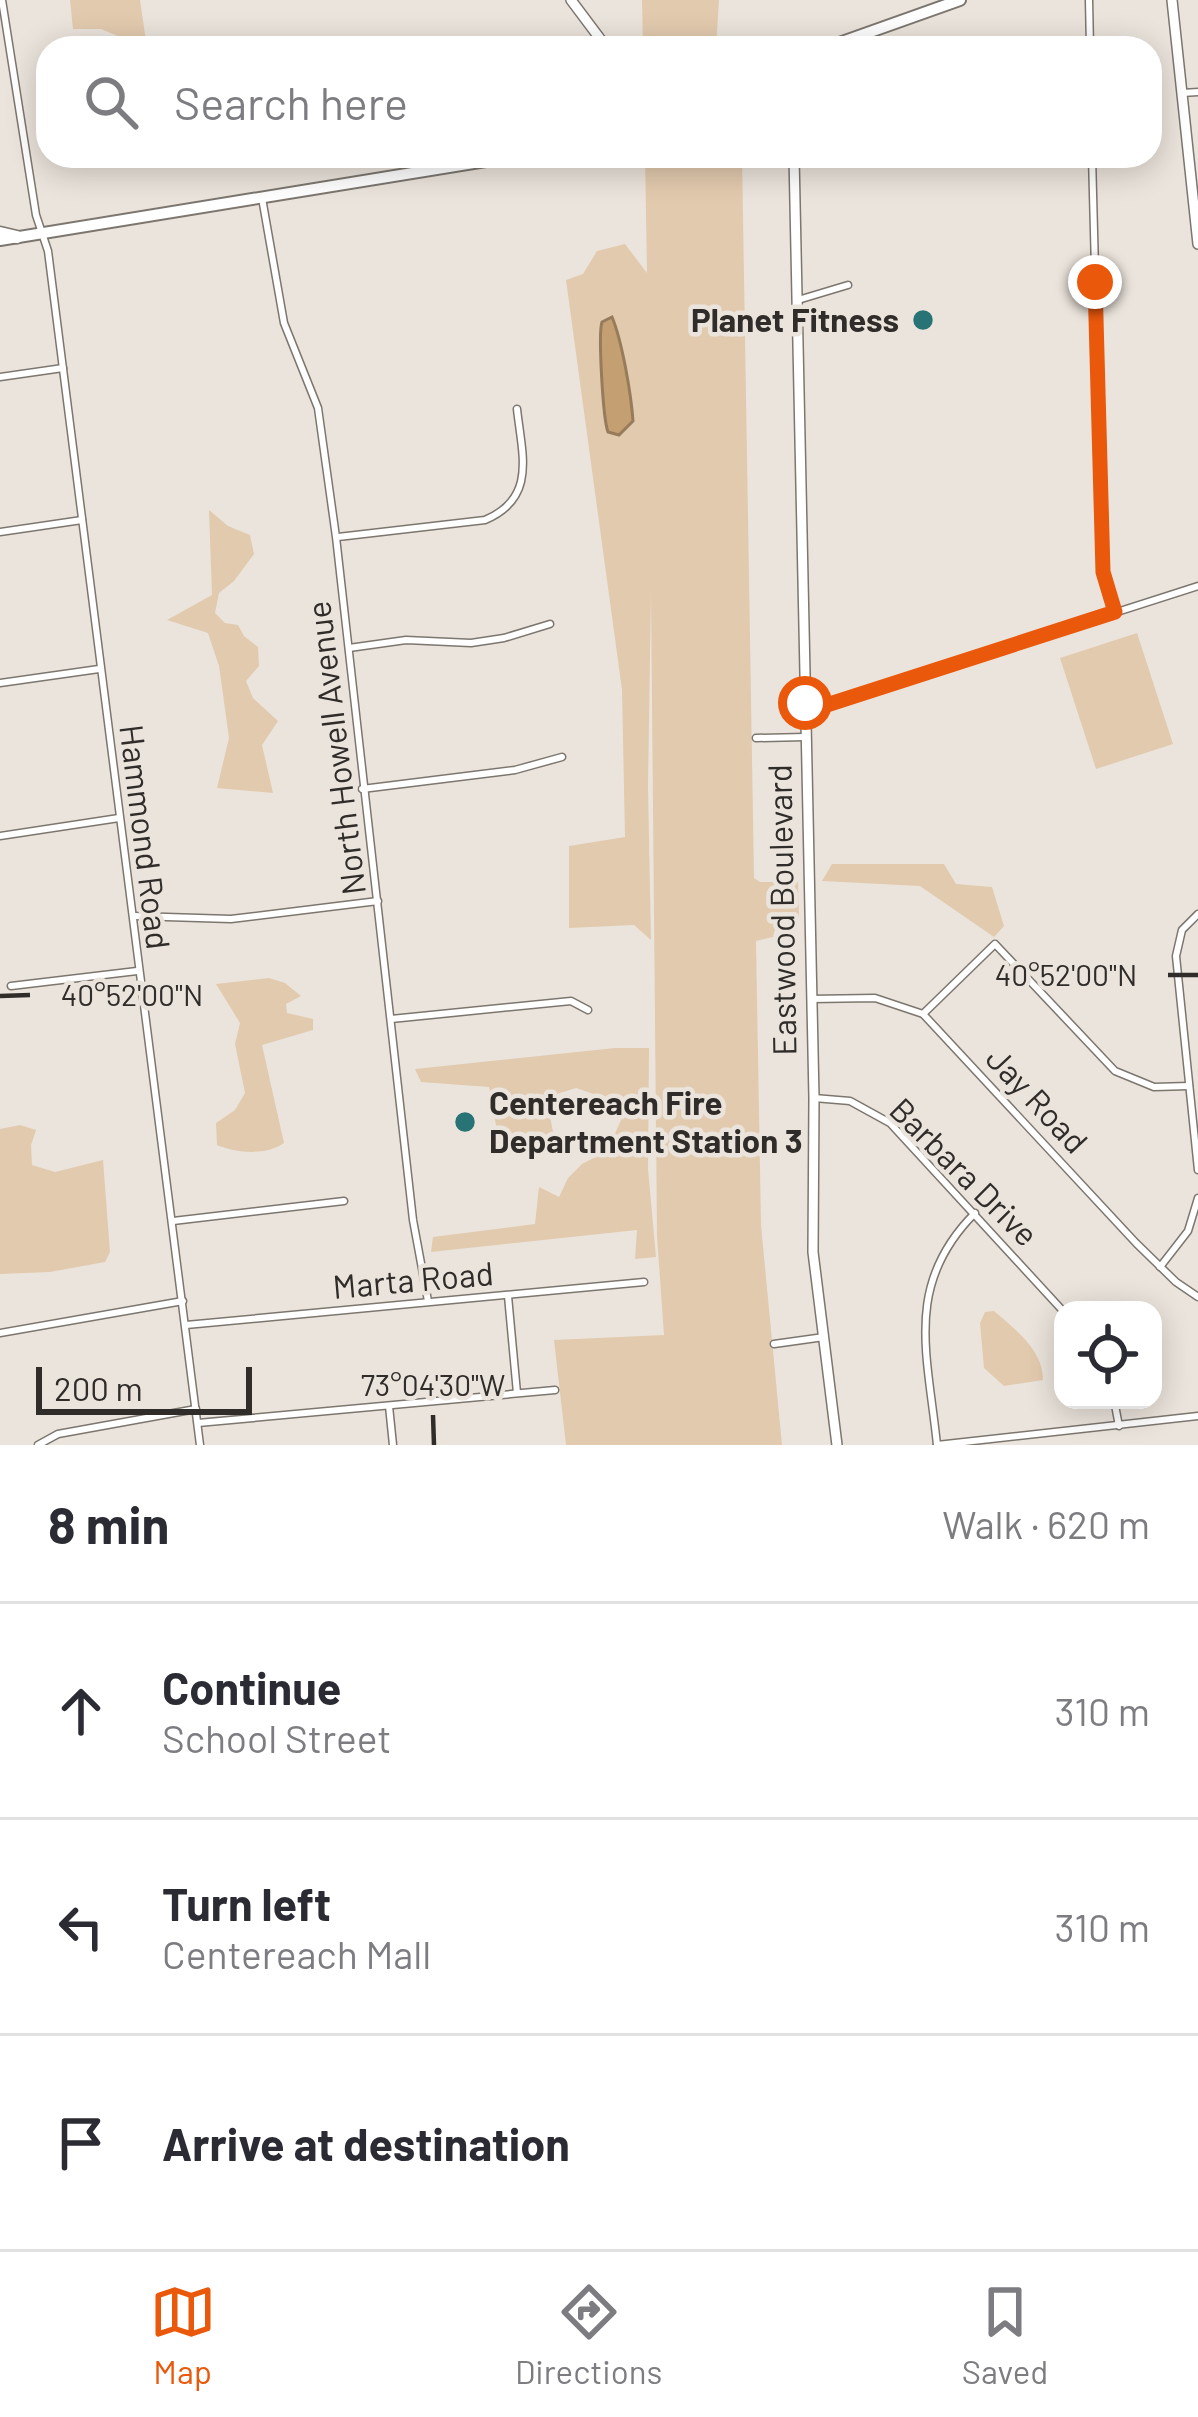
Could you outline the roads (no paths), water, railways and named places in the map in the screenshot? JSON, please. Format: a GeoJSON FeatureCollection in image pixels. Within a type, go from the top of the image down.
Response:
{"type":"FeatureCollection","features":[{"type":"Feature","properties":{"kind":"highway"},"geometry":{"type":"LineString","coordinates":[[0,236],[17,237]]}},
{"type":"Feature","properties":{"kind":"main road"},"geometry":{"type":"LineString","coordinates":[[858,36],[959,0]]}},
{"type":"Feature","properties":{"kind":"main road"},"geometry":{"type":"LineString","coordinates":[[17,237],[442,168]]}},
{"type":"Feature","properties":{"kind":"street","name":"Hammond Road"},"geometry":{"type":"LineString","coordinates":[[2,0],[48,251],[200,1445]]}},
{"type":"Feature","properties":{"kind":"street"},"geometry":{"type":"LineString","coordinates":[[571,0],[599,36]]}},
{"type":"Feature","properties":{"kind":"street"},"geometry":{"type":"LineString","coordinates":[[1089,0],[1090,36]]}},
{"type":"Feature","properties":{"kind":"street"},"geometry":{"type":"LineString","coordinates":[[1172,0],[1198,244]]}},
{"type":"Feature","properties":{"kind":"street"},"geometry":{"type":"LineString","coordinates":[[1182,93],[1198,92]]}},
{"type":"Feature","properties":{"kind":"street","name":"Eastwood Boulevard"},"geometry":{"type":"LineString","coordinates":[[794,168],[814,1098],[813,1252],[837,1445]]}},
{"type":"Feature","properties":{"kind":"street"},"geometry":{"type":"LineString","coordinates":[[1092,168],[1103,572],[1115,612]]}},
{"type":"Feature","properties":{"kind":"street","name":"North Howell Avenue"},"geometry":{"type":"LineString","coordinates":[[262,197],[284,323],[318,408],[337,537],[413,1220],[428,1301]]}},
{"type":"Feature","properties":{"kind":"street"},"geometry":{"type":"LineString","coordinates":[[798,300],[848,285]]}},
{"type":"Feature","properties":{"kind":"street"},"geometry":{"type":"LineString","coordinates":[[0,377],[63,368]]}},
{"type":"Feature","properties":{"kind":"street"},"geometry":{"type":"LineString","coordinates":[[337,537],[485,520],[502,513],[511,506],[524,474],[517,409]]}},
{"type":"Feature","properties":{"kind":"street"},"geometry":{"type":"LineString","coordinates":[[0,532],[82,520]]}},
{"type":"Feature","properties":{"kind":"street"},"geometry":{"type":"LineString","coordinates":[[805,712],[1198,586]]}},
{"type":"Feature","properties":{"kind":"street"},"geometry":{"type":"LineString","coordinates":[[349,648],[406,640],[471,643],[550,623]]}},
{"type":"Feature","properties":{"kind":"street"},"geometry":{"type":"LineString","coordinates":[[0,682],[99,669]]}},
{"type":"Feature","properties":{"kind":"street"},"geometry":{"type":"LineString","coordinates":[[756,738],[805,736]]}},
{"type":"Feature","properties":{"kind":"street"},"geometry":{"type":"LineString","coordinates":[[362,788],[515,770],[562,757]]}},
{"type":"Feature","properties":{"kind":"street"},"geometry":{"type":"LineString","coordinates":[[0,836],[119,818]]}},
{"type":"Feature","properties":{"kind":"street"},"geometry":{"type":"LineString","coordinates":[[134,916],[231,919],[377,901]]}},
{"type":"Feature","properties":{"kind":"street"},"geometry":{"type":"LineString","coordinates":[[1198,914],[1182,930],[1176,956],[1198,1170]]}},
{"type":"Feature","properties":{"kind":"street"},"geometry":{"type":"LineString","coordinates":[[811,999],[875,998],[923,1014],[995,944],[1115,1071],[1154,1087],[1189,1086]]}},
{"type":"Feature","properties":{"kind":"street"},"geometry":{"type":"LineString","coordinates":[[11,986],[137,971]]}},
{"type":"Feature","properties":{"kind":"street"},"geometry":{"type":"LineString","coordinates":[[391,1019],[571,1001],[588,1010]]}},
{"type":"Feature","properties":{"kind":"street","name":"Jay Road"},"geometry":{"type":"LineString","coordinates":[[923,1014],[1160,1267],[1198,1297]]}},
{"type":"Feature","properties":{"kind":"street","name":"Barbara Drive"},"geometry":{"type":"LineString","coordinates":[[814,1098],[850,1101],[883,1117],[1054,1301]]}},
{"type":"Feature","properties":{"kind":"street"},"geometry":{"type":"LineString","coordinates":[[1160,1267],[1188,1231],[1198,1198]]}},
{"type":"Feature","properties":{"kind":"street"},"geometry":{"type":"LineString","coordinates":[[173,1220],[344,1201]]}},
{"type":"Feature","properties":{"kind":"street"},"geometry":{"type":"LineString","coordinates":[[975,1213],[940,1256],[924,1311],[937,1445],[1198,1416]]}},
{"type":"Feature","properties":{"kind":"street","name":"Marta Road"},"geometry":{"type":"LineString","coordinates":[[186,1325],[644,1282]]}},
{"type":"Feature","properties":{"kind":"street"},"geometry":{"type":"LineString","coordinates":[[508,1296],[517,1393]]}},
{"type":"Feature","properties":{"kind":"street"},"geometry":{"type":"LineString","coordinates":[[0,1333],[183,1301]]}},
{"type":"Feature","properties":{"kind":"street"},"geometry":{"type":"LineString","coordinates":[[774,1344],[824,1337]]}},
{"type":"Feature","properties":{"kind":"street"},"geometry":{"type":"LineString","coordinates":[[198,1424],[555,1390]]}},
{"type":"Feature","properties":{"kind":"street"},"geometry":{"type":"LineString","coordinates":[[389,1406],[393,1445]]}},
{"type":"Feature","properties":{"kind":"street"},"geometry":{"type":"LineString","coordinates":[[38,1445],[58,1433],[196,1408]]}},
{"type":"Feature","properties":{"kind":"street"},"geometry":{"type":"LineString","coordinates":[[1115,1409],[1118,1426]]}},
{"type":"Feature","properties":{"kind":"place","name":"Planet Fitness"},"geometry":{"type":"Point","coordinates":[923,320]}},
{"type":"Feature","properties":{"kind":"place","name":"Centereach Fire Department Station 3"},"geometry":{"type":"Point","coordinates":[465,1122]}}]}
